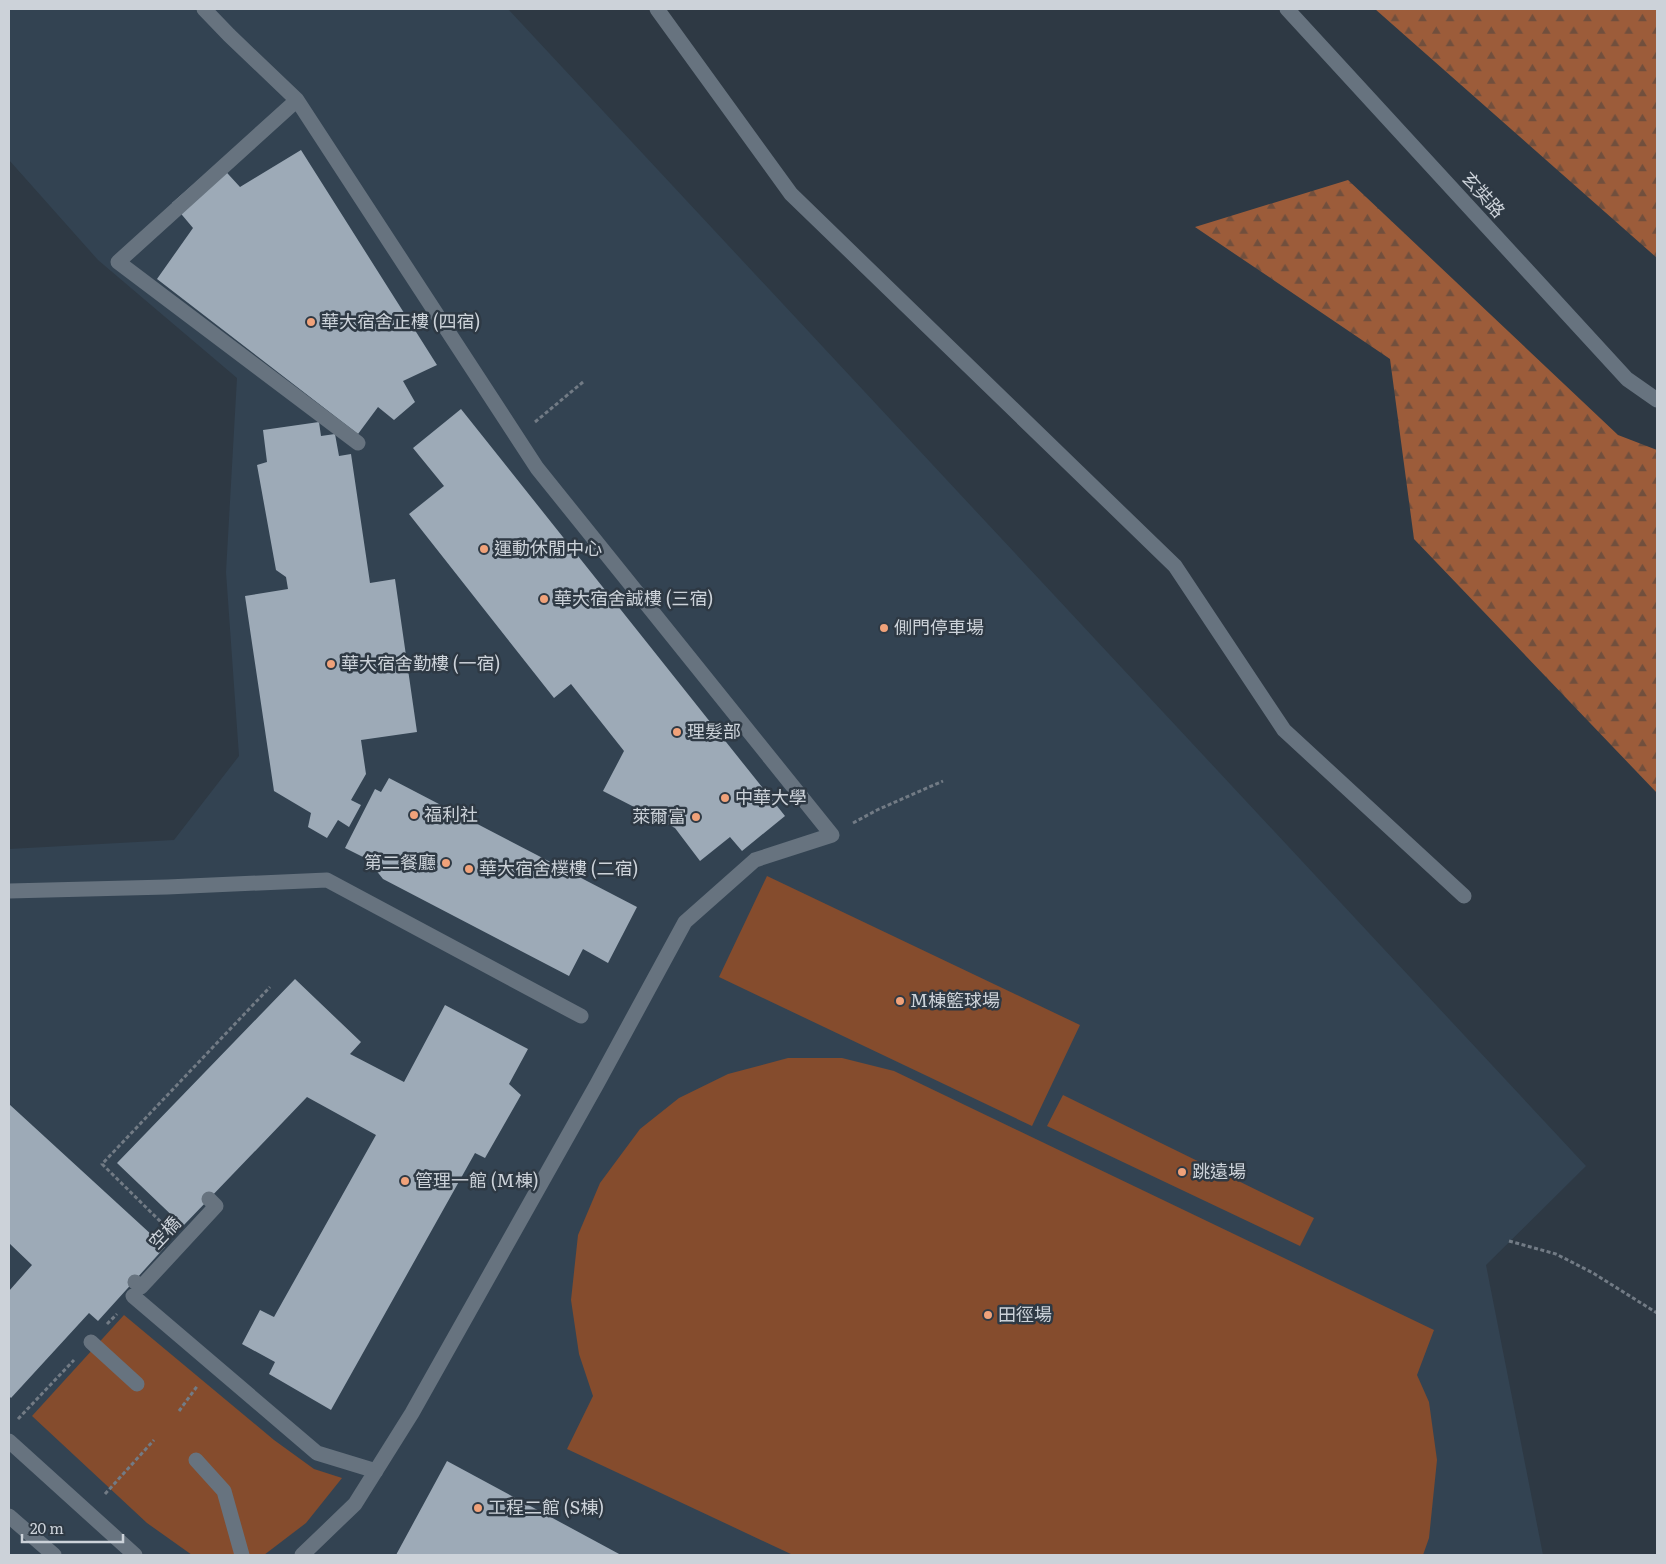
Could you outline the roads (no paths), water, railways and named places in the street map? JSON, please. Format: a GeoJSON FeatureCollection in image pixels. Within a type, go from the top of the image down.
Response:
{"type":"FeatureCollection","features":[{"type":"Feature","properties":{"kind":"street"},"geometry":{"type":"LineString","coordinates":[[204,9],[297,100],[537,468],[832,835],[755,860],[685,922],[597,1084],[422,1396],[355,1504],[302,1555]]}},
{"type":"Feature","properties":{"kind":"street"},"geometry":{"type":"LineString","coordinates":[[657,9],[791,194],[1174,566],[1284,730],[1464,896]]}},
{"type":"Feature","properties":{"kind":"street","name":"玄奘路"},"geometry":{"type":"LineString","coordinates":[[1288,9],[1626,379],[1657,400]]}},
{"type":"Feature","properties":{"kind":"street"},"geometry":{"type":"LineString","coordinates":[[297,100],[118,262],[358,443]]}},
{"type":"Feature","properties":{"kind":"street"},"geometry":{"type":"LineString","coordinates":[[9,891],[327,880],[580,1016]]}},
{"type":"Feature","properties":{"kind":"street","name":"空橋"},"geometry":{"type":"LineString","coordinates":[[209,1199],[216,1206],[141,1287],[134,1289],[213,1365],[317,1453],[376,1471]]}},
{"type":"Feature","properties":{"kind":"street"},"geometry":{"type":"LineString","coordinates":[[91,1342],[137,1384]]}},
{"type":"Feature","properties":{"kind":"street"},"geometry":{"type":"LineString","coordinates":[[9,1441],[134,1555]]}},
{"type":"Feature","properties":{"kind":"street"},"geometry":{"type":"LineString","coordinates":[[196,1460],[224,1491],[242,1555]]}},
{"type":"Feature","properties":{"kind":"street"},"geometry":{"type":"LineString","coordinates":[[9,1516],[54,1555]]}},
{"type":"Feature","properties":{"kind":"place","name":"華大宿舍正樓 (四宿)"},"geometry":{"type":"Point","coordinates":[311,322]}},
{"type":"Feature","properties":{"kind":"place","name":"運動休閒中心"},"geometry":{"type":"Point","coordinates":[484,549]}},
{"type":"Feature","properties":{"kind":"place","name":"華大宿舍誠樓 (三宿)"},"geometry":{"type":"Point","coordinates":[544,599]}},
{"type":"Feature","properties":{"kind":"place","name":"側門停車場"},"geometry":{"type":"Point","coordinates":[884,628]}},
{"type":"Feature","properties":{"kind":"place","name":"華大宿舍勤樓 (一宿)"},"geometry":{"type":"Point","coordinates":[331,664]}},
{"type":"Feature","properties":{"kind":"place","name":"理髮部"},"geometry":{"type":"Point","coordinates":[677,732]}},
{"type":"Feature","properties":{"kind":"place","name":"中華大學"},"geometry":{"type":"Point","coordinates":[725,798]}},
{"type":"Feature","properties":{"kind":"place","name":"福利社"},"geometry":{"type":"Point","coordinates":[414,815]}},
{"type":"Feature","properties":{"kind":"place","name":"萊爾富"},"geometry":{"type":"Point","coordinates":[696,817]}},
{"type":"Feature","properties":{"kind":"place","name":"第二餐廳"},"geometry":{"type":"Point","coordinates":[446,863]}},
{"type":"Feature","properties":{"kind":"place","name":"華大宿舍樸樓 (二宿)"},"geometry":{"type":"Point","coordinates":[469,869]}},
{"type":"Feature","properties":{"kind":"place","name":"M棟籃球場"},"geometry":{"type":"Point","coordinates":[900,1001]}},
{"type":"Feature","properties":{"kind":"place","name":"跳遠場"},"geometry":{"type":"Point","coordinates":[1182,1172]}},
{"type":"Feature","properties":{"kind":"place","name":"管理一館 (M棟)"},"geometry":{"type":"Point","coordinates":[405,1181]}},
{"type":"Feature","properties":{"kind":"place","name":"田徑場"},"geometry":{"type":"Point","coordinates":[988,1315]}},
{"type":"Feature","properties":{"kind":"place","name":"工程二館 (S棟)"},"geometry":{"type":"Point","coordinates":[478,1508]}}]}
